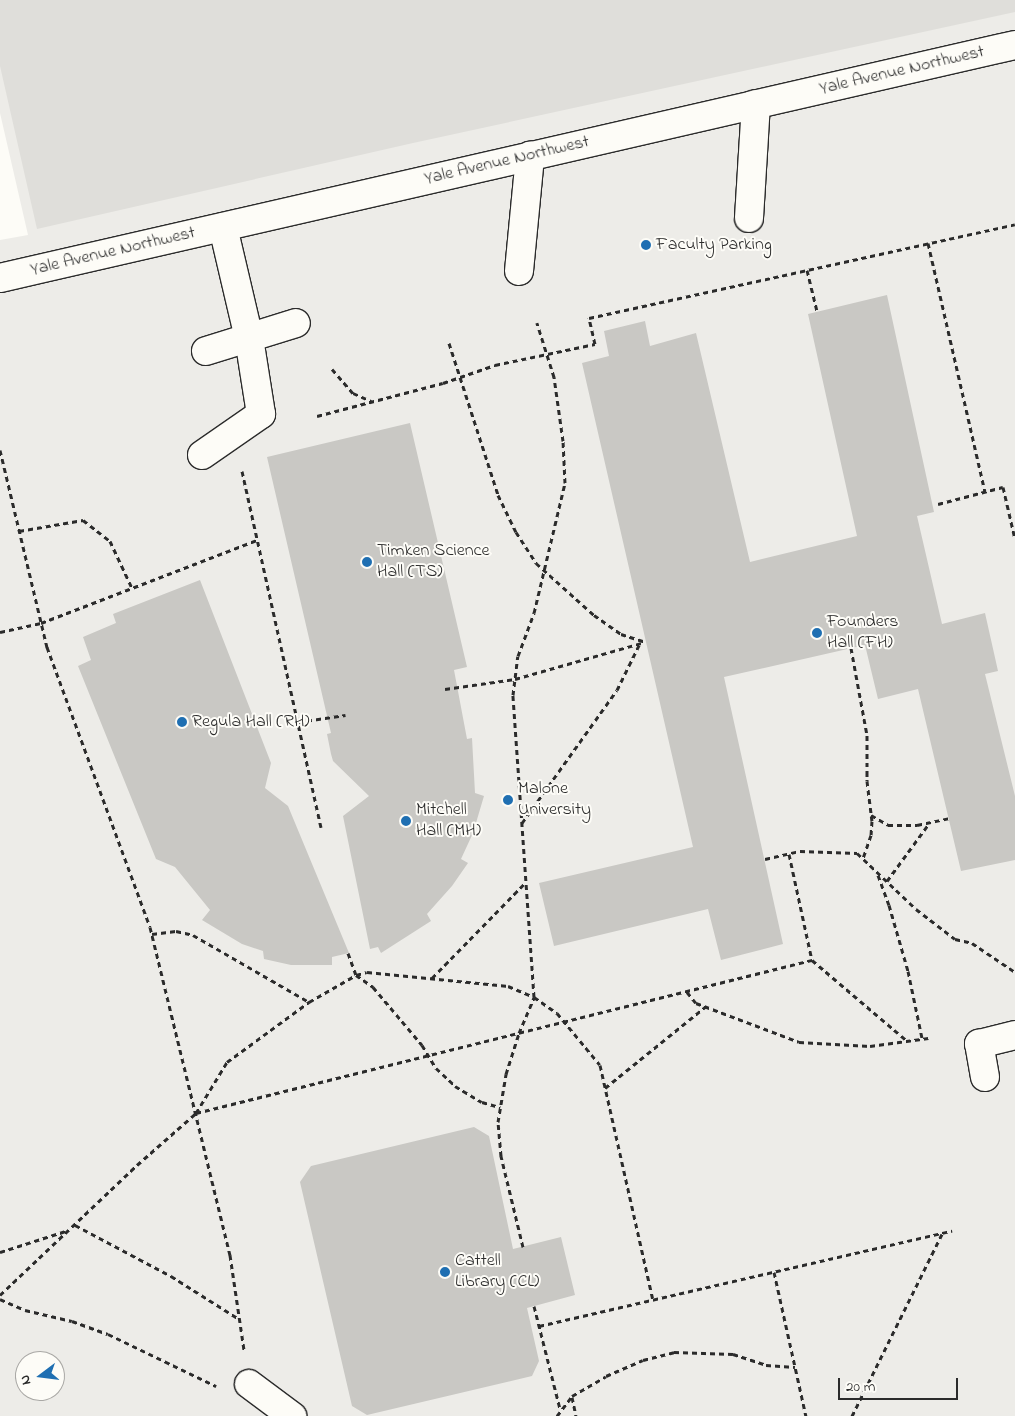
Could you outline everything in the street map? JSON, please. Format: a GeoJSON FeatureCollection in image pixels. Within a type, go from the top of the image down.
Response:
{"type":"FeatureCollection","features":[{"type":"Feature","properties":{"kind":"street","name":"Yale Avenue Northwest"},"geometry":{"type":"LineString","coordinates":[[0,278],[1015,45]]}},
{"type":"Feature","properties":{"kind":"street"},"geometry":{"type":"LineString","coordinates":[[748,218],[756,104]]}},
{"type":"Feature","properties":{"kind":"street"},"geometry":{"type":"LineString","coordinates":[[519,271],[530,156]]}},
{"type":"Feature","properties":{"kind":"street"},"geometry":{"type":"LineString","coordinates":[[202,455],[261,414],[249,338],[223,226]]}},
{"type":"Feature","properties":{"kind":"street"},"geometry":{"type":"LineString","coordinates":[[206,351],[296,323]]}},
{"type":"Feature","properties":{"kind":"street"},"geometry":{"type":"LineString","coordinates":[[985,1077],[979,1044],[1015,1036]]}},
{"type":"Feature","properties":{"kind":"street"},"geometry":{"type":"LineString","coordinates":[[249,1384],[292,1416]]}},
{"type":"Feature","properties":{"kind":"path"},"geometry":{"type":"LineString","coordinates":[[317,416],[443,384],[460,376],[547,353],[595,344],[590,318],[1015,224]]}},
{"type":"Feature","properties":{"kind":"path"},"geometry":{"type":"LineString","coordinates":[[928,243],[985,492]]}},
{"type":"Feature","properties":{"kind":"path"},"geometry":{"type":"LineString","coordinates":[[807,270],[817,312]]}},
{"type":"Feature","properties":{"kind":"path"},"geometry":{"type":"LineString","coordinates":[[523,1247],[501,1156],[498,1122],[506,1074],[519,1033],[534,997],[513,695],[518,656],[534,612],[565,483],[564,441],[554,377],[537,323]]}},
{"type":"Feature","properties":{"kind":"path"},"geometry":{"type":"LineString","coordinates":[[444,689],[515,679],[646,642],[621,634],[594,615],[544,571],[516,532],[498,495],[448,343]]}},
{"type":"Feature","properties":{"kind":"path"},"geometry":{"type":"LineString","coordinates":[[332,369],[353,392],[372,401]]}},
{"type":"Feature","properties":{"kind":"path"},"geometry":{"type":"LineString","coordinates":[[226,439],[240,464],[321,827]]}},
{"type":"Feature","properties":{"kind":"path"},"geometry":{"type":"LineString","coordinates":[[0,450],[1,462],[47,647],[152,934],[230,1255],[249,1384]]}},
{"type":"Feature","properties":{"kind":"path"},"geometry":{"type":"LineString","coordinates":[[938,504],[1002,487],[1015,538]]}},
{"type":"Feature","properties":{"kind":"path"},"geometry":{"type":"LineString","coordinates":[[19,531],[83,520],[110,541],[132,588]]}},
{"type":"Feature","properties":{"kind":"path"},"geometry":{"type":"LineString","coordinates":[[0,632],[41,623],[257,540]]}},
{"type":"Feature","properties":{"kind":"path"},"geometry":{"type":"LineString","coordinates":[[522,824],[617,690],[640,644]]}},
{"type":"Feature","properties":{"kind":"path"},"geometry":{"type":"LineString","coordinates":[[851,648],[867,735],[867,781],[871,835],[863,858]]}},
{"type":"Feature","properties":{"kind":"path"},"geometry":{"type":"LineString","coordinates":[[298,722],[345,715]]}},
{"type":"Feature","properties":{"kind":"path"},"geometry":{"type":"LineString","coordinates":[[871,815],[888,825],[930,822],[949,818]]}},
{"type":"Feature","properties":{"kind":"path"},"geometry":{"type":"LineString","coordinates":[[886,881],[930,822]]}},
{"type":"Feature","properties":{"kind":"path"},"geometry":{"type":"LineString","coordinates":[[765,859],[800,851],[857,853],[916,909],[955,939],[972,943],[1015,972]]}},
{"type":"Feature","properties":{"kind":"path"},"geometry":{"type":"LineString","coordinates":[[789,854],[812,960],[907,1041]]}},
{"type":"Feature","properties":{"kind":"path"},"geometry":{"type":"LineString","coordinates":[[876,872],[890,905],[908,971],[922,1038]]}},
{"type":"Feature","properties":{"kind":"path"},"geometry":{"type":"LineString","coordinates":[[432,978],[526,881]]}},
{"type":"Feature","properties":{"kind":"path"},"geometry":{"type":"LineString","coordinates":[[152,934],[176,931],[193,935],[309,1002]]}},
{"type":"Feature","properties":{"kind":"path"},"geometry":{"type":"LineString","coordinates":[[348,953],[356,975],[373,987],[422,1045],[436,1068],[456,1086],[482,1102],[500,1107]]}},
{"type":"Feature","properties":{"kind":"path"},"geometry":{"type":"LineString","coordinates":[[196,1113],[812,960]]}},
{"type":"Feature","properties":{"kind":"path"},"geometry":{"type":"LineString","coordinates":[[0,1295],[137,1165],[196,1113],[227,1062],[309,1002],[356,975],[367,972],[508,986],[534,997],[557,1012],[600,1064],[654,1300]]}},
{"type":"Feature","properties":{"kind":"path"},"geometry":{"type":"LineString","coordinates":[[687,991],[696,1003],[798,1042],[870,1046],[928,1038]]}},
{"type":"Feature","properties":{"kind":"path"},"geometry":{"type":"LineString","coordinates":[[605,1088],[705,1007]]}},
{"type":"Feature","properties":{"kind":"path"},"geometry":{"type":"LineString","coordinates":[[75,1225],[171,1276],[240,1319]]}},
{"type":"Feature","properties":{"kind":"path"},"geometry":{"type":"LineString","coordinates":[[0,1252],[69,1230]]}},
{"type":"Feature","properties":{"kind":"path"},"geometry":{"type":"LineString","coordinates":[[539,1326],[952,1231]]}},
{"type":"Feature","properties":{"kind":"path"},"geometry":{"type":"LineString","coordinates":[[852,1416],[942,1233]]}},
{"type":"Feature","properties":{"kind":"path"},"geometry":{"type":"LineString","coordinates":[[774,1272],[806,1416]]}},
{"type":"Feature","properties":{"kind":"path"},"geometry":{"type":"LineString","coordinates":[[0,1288],[4,1290]]}},
{"type":"Feature","properties":{"kind":"path"},"geometry":{"type":"LineString","coordinates":[[0,1299],[25,1310],[72,1321],[108,1334],[216,1386]]}},
{"type":"Feature","properties":{"kind":"path"},"geometry":{"type":"LineString","coordinates":[[534,1306],[560,1409]]}},
{"type":"Feature","properties":{"kind":"path"},"geometry":{"type":"LineString","coordinates":[[557,1416],[560,1409],[572,1396],[606,1376],[644,1360],[674,1352],[733,1354],[766,1365],[795,1367]]}},
{"type":"Feature","properties":{"kind":"path"},"geometry":{"type":"LineString","coordinates":[[572,1396],[576,1416]]}},
{"type":"Feature","properties":{"kind":"shaded area","name":"Malone University"},"geometry":{"type":"Polygon","coordinates":[[[0,0],[1015,0],[1015,1416],[0,1416],[0,240],[28,235],[0,113],[0,0]]]}},
{"type":"Feature","properties":{"kind":"shaded area"},"geometry":{"type":"Polygon","coordinates":[[[0,0],[1015,0],[1015,12],[413,143],[37,229],[0,66],[0,0]]]}},
{"type":"Feature","properties":{"kind":"building","name":"Founders Hall (FH)"},"geometry":{"type":"Polygon","coordinates":[[[887,295],[934,512],[917,516],[942,624],[985,613],[998,671],[985,674],[1015,796],[1015,860],[961,871],[918,689],[878,699],[865,645],[724,677],[783,944],[721,960],[708,909],[554,946],[539,883],[693,847],[582,363],[609,356],[604,331],[645,321],[650,346],[696,333],[750,562],[857,536],[808,314],[887,295]]]}},
{"type":"Feature","properties":{"kind":"building"},"geometry":{"type":"Polygon","coordinates":[[[410,423],[467,667],[454,670],[467,739],[472,738],[475,793],[484,796],[473,833],[461,859],[468,863],[452,886],[427,914],[431,921],[381,953],[378,947],[370,949],[343,816],[369,796],[333,761],[327,734],[331,733],[267,457],[410,423]]]}},
{"type":"Feature","properties":{"kind":"building","name":"Regula Hall (RH)"},"geometry":{"type":"Polygon","coordinates":[[[200,580],[271,763],[265,788],[288,806],[349,953],[332,957],[332,965],[291,965],[264,959],[263,951],[242,944],[202,920],[210,910],[175,867],[156,859],[78,666],[91,660],[83,637],[116,623],[113,614],[200,580]]]}},
{"type":"Feature","properties":{"kind":"building","name":"Cattell Library (CL)"},"geometry":{"type":"Polygon","coordinates":[[[474,1127],[489,1136],[513,1249],[561,1237],[575,1295],[527,1308],[539,1361],[532,1376],[367,1415],[352,1406],[300,1182],[311,1166],[474,1127]]]}},
{"type":"Feature","properties":{"kind":"place","name":"Faculty Parking"},"geometry":{"type":"Point","coordinates":[646,245]}},
{"type":"Feature","properties":{"kind":"place","name":"Timken Science Hall (TS)"},"geometry":{"type":"Point","coordinates":[367,562]}},
{"type":"Feature","properties":{"kind":"place","name":"Founders Hall (FH)"},"geometry":{"type":"Point","coordinates":[817,633]}},
{"type":"Feature","properties":{"kind":"place","name":"Regula Hall (RH)"},"geometry":{"type":"Point","coordinates":[182,722]}},
{"type":"Feature","properties":{"kind":"place","name":"Malone University"},"geometry":{"type":"Point","coordinates":[508,800]}},
{"type":"Feature","properties":{"kind":"place","name":"Mitchell Hall (MH)"},"geometry":{"type":"Point","coordinates":[406,821]}},
{"type":"Feature","properties":{"kind":"place","name":"Cattell Library (CL)"},"geometry":{"type":"Point","coordinates":[445,1272]}}]}
